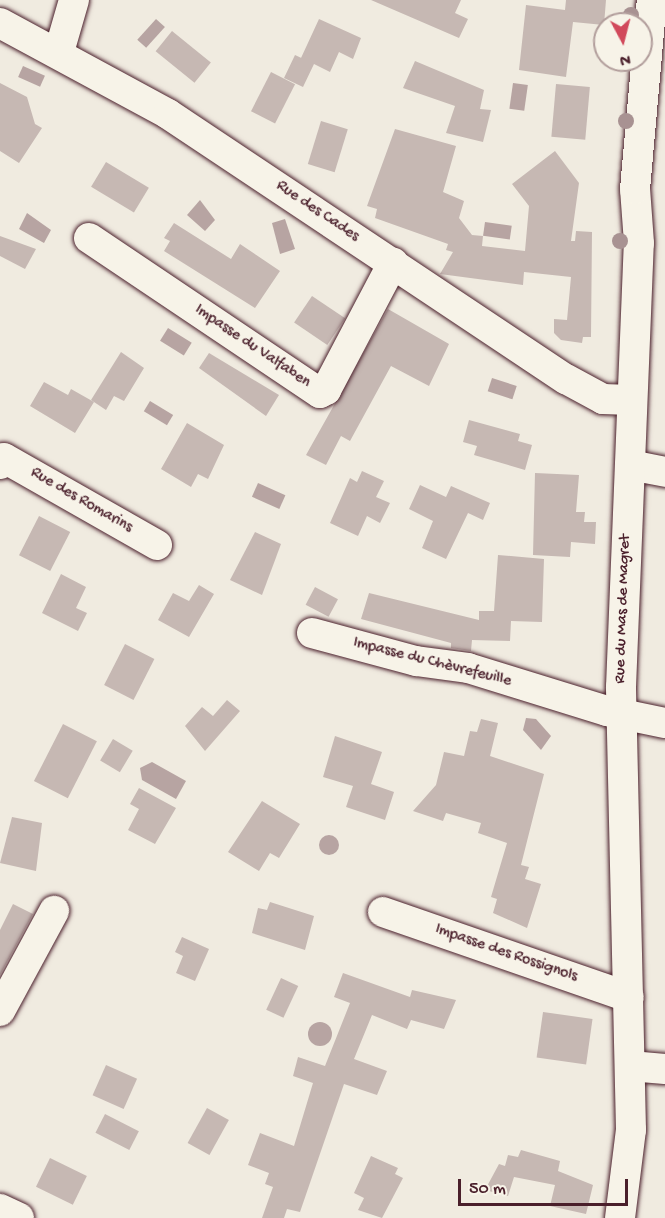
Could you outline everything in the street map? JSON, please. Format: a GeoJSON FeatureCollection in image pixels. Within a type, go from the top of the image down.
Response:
{"type":"FeatureCollection","features":[{"type":"Feature","properties":{"kind":"street"},"geometry":{"type":"LineString","coordinates":[[59,52],[74,0]]}},
{"type":"Feature","properties":{"kind":"street","name":"Rue du Mas de Magret"},"geometry":{"type":"LineString","coordinates":[[620,1218],[631,1130],[621,714],[631,400],[639,243],[635,189],[652,0]]}},
{"type":"Feature","properties":{"kind":"street","name":"Rue des Cades"},"geometry":{"type":"LineString","coordinates":[[0,23],[59,52],[168,114],[566,379],[603,399],[631,400]]}},
{"type":"Feature","properties":{"kind":"street","name":"Impasse du Valfaben"},"geometry":{"type":"LineString","coordinates":[[89,238],[320,393],[326,390],[393,262]]}},
{"type":"Feature","properties":{"kind":"street","name":"Rue des Romarins"},"geometry":{"type":"LineString","coordinates":[[1,460],[157,545]]}},
{"type":"Feature","properties":{"kind":"street"},"geometry":{"type":"LineString","coordinates":[[630,465],[665,472]]}},
{"type":"Feature","properties":{"kind":"street","name":"Impasse du Chèvrefeuille"},"geometry":{"type":"LineString","coordinates":[[312,633],[416,661],[468,668],[621,714],[665,723]]}},
{"type":"Feature","properties":{"kind":"street"},"geometry":{"type":"LineString","coordinates":[[0,1011],[54,911]]}},
{"type":"Feature","properties":{"kind":"street","name":"Impasse des Rossignols"},"geometry":{"type":"LineString","coordinates":[[383,912],[629,997]]}},
{"type":"Feature","properties":{"kind":"street"},"geometry":{"type":"LineString","coordinates":[[630,1066],[665,1069]]}},
{"type":"Feature","properties":{"kind":"street"},"geometry":{"type":"LineString","coordinates":[[0,1209],[19,1218]]}},
{"type":"Feature","properties":{"kind":"shaded area"},"geometry":{"type":"Polygon","coordinates":[[[156,19],[165,27],[146,48],[137,40],[156,19]]]}},
{"type":"Feature","properties":{"kind":"shaded area"},"geometry":{"type":"Polygon","coordinates":[[[23,66],[45,76],[40,87],[18,77],[23,66]]]}},
{"type":"Feature","properties":{"kind":"shaded area"},"geometry":{"type":"Polygon","coordinates":[[[513,83],[528,85],[524,111],[509,109],[513,83]]]}},
{"type":"Feature","properties":{"kind":"shaded area"},"geometry":{"type":"Polygon","coordinates":[[[200,200],[215,220],[205,231],[187,215],[200,200]]]}},
{"type":"Feature","properties":{"kind":"shaded area"},"geometry":{"type":"Polygon","coordinates":[[[27,213],[51,230],[44,243],[19,229],[27,213]]]}},
{"type":"Feature","properties":{"kind":"shaded area"},"geometry":{"type":"Polygon","coordinates":[[[285,219],[295,249],[280,254],[272,223],[285,219]]]}},
{"type":"Feature","properties":{"kind":"shaded area"},"geometry":{"type":"Polygon","coordinates":[[[485,222],[512,226],[510,240],[483,236],[485,222]]]}},
{"type":"Feature","properties":{"kind":"shaded area"},"geometry":{"type":"Polygon","coordinates":[[[168,328],[192,343],[184,356],[160,341],[168,328]]]}},
{"type":"Feature","properties":{"kind":"shaded area"},"geometry":{"type":"Polygon","coordinates":[[[492,378],[517,386],[512,399],[488,391],[492,378]]]}},
{"type":"Feature","properties":{"kind":"shaded area"},"geometry":{"type":"Polygon","coordinates":[[[150,401],[173,415],[167,425],[144,411],[150,401]]]}},
{"type":"Feature","properties":{"kind":"shaded area"},"geometry":{"type":"Polygon","coordinates":[[[258,483],[285,495],[279,509],[252,497],[258,483]]]}},
{"type":"Feature","properties":{"kind":"shaded area"},"geometry":{"type":"Polygon","coordinates":[[[526,718],[536,719],[551,736],[541,750],[523,730],[526,718]]]}},
{"type":"Feature","properties":{"kind":"shaded area"},"geometry":{"type":"Polygon","coordinates":[[[152,762],[186,781],[176,799],[142,780],[140,768],[152,762]]]}},
{"type":"Feature","properties":{"kind":"shaded area"},"geometry":{"type":"Polygon","coordinates":[[[329,835],[336,838],[339,845],[336,852],[329,855],[322,852],[319,845],[322,838],[329,835]]]}},
{"type":"Feature","properties":{"kind":"shaded area"},"geometry":{"type":"Polygon","coordinates":[[[315,1022],[325,1022],[332,1029],[332,1039],[325,1046],[315,1046],[308,1039],[308,1029],[315,1022]]]}},
{"type":"Feature","properties":{"kind":"building"},"geometry":{"type":"Polygon","coordinates":[[[371,0],[461,0],[455,13],[468,19],[459,38],[371,0]]]}},
{"type":"Feature","properties":{"kind":"building"},"geometry":{"type":"Polygon","coordinates":[[[566,0],[606,0],[605,12],[593,12],[593,24],[573,22],[566,77],[519,70],[526,5],[565,10],[566,0]]]}},
{"type":"Feature","properties":{"kind":"building"},"geometry":{"type":"Polygon","coordinates":[[[319,19],[361,38],[353,59],[339,52],[330,72],[314,64],[303,87],[284,78],[295,55],[301,58],[319,19]]]}},
{"type":"Feature","properties":{"kind":"building"},"geometry":{"type":"Polygon","coordinates":[[[172,31],[211,62],[194,83],[156,51],[172,31]]]}},
{"type":"Feature","properties":{"kind":"building"},"geometry":{"type":"Polygon","coordinates":[[[415,61],[484,90],[480,109],[491,110],[483,142],[446,133],[455,106],[403,88],[415,61]]]}},
{"type":"Feature","properties":{"kind":"building"},"geometry":{"type":"Polygon","coordinates":[[[271,72],[295,84],[275,123],[251,111],[271,72]]]}},
{"type":"Feature","properties":{"kind":"building"},"geometry":{"type":"Polygon","coordinates":[[[0,83],[27,97],[35,124],[42,128],[19,163],[0,151],[0,83]]]}},
{"type":"Feature","properties":{"kind":"building"},"geometry":{"type":"Polygon","coordinates":[[[556,84],[590,87],[585,140],[551,137],[556,84]]]}},
{"type":"Feature","properties":{"kind":"building"},"geometry":{"type":"Polygon","coordinates":[[[321,121],[348,129],[335,172],[308,164],[321,121]]]}},
{"type":"Feature","properties":{"kind":"building"},"geometry":{"type":"Polygon","coordinates":[[[395,129],[456,146],[443,192],[464,201],[459,218],[472,235],[483,236],[482,246],[525,251],[529,206],[512,184],[555,151],[579,183],[571,241],[575,241],[576,231],[592,232],[591,337],[583,337],[582,343],[561,340],[554,333],[554,319],[567,320],[571,277],[524,272],[523,285],[440,274],[453,252],[446,250],[448,244],[375,218],[377,209],[367,206],[395,129]]]}},
{"type":"Feature","properties":{"kind":"building"},"geometry":{"type":"Polygon","coordinates":[[[106,162],[149,188],[134,213],[91,187],[106,162]]]}},
{"type":"Feature","properties":{"kind":"building"},"geometry":{"type":"Polygon","coordinates":[[[174,223],[231,259],[240,244],[280,271],[255,308],[164,251],[170,241],[164,238],[174,223]]]}},
{"type":"Feature","properties":{"kind":"building"},"geometry":{"type":"Polygon","coordinates":[[[0,236],[36,249],[25,269],[0,256],[0,236]]]}},
{"type":"Feature","properties":{"kind":"building"},"geometry":{"type":"Polygon","coordinates":[[[312,296],[345,318],[327,345],[294,323],[312,296]]]}},
{"type":"Feature","properties":{"kind":"building"},"geometry":{"type":"Polygon","coordinates":[[[388,309],[449,344],[429,386],[391,366],[350,441],[341,436],[326,465],[306,455],[388,309]]]}},
{"type":"Feature","properties":{"kind":"building"},"geometry":{"type":"Polygon","coordinates":[[[121,352],[144,368],[124,401],[114,396],[106,410],[91,400],[121,352]]]}},
{"type":"Feature","properties":{"kind":"building"},"geometry":{"type":"Polygon","coordinates":[[[209,353],[279,395],[266,416],[199,368],[209,353]]]}},
{"type":"Feature","properties":{"kind":"building"},"geometry":{"type":"Polygon","coordinates":[[[44,382],[68,395],[71,389],[94,402],[75,433],[30,406],[44,382]]]}},
{"type":"Feature","properties":{"kind":"building"},"geometry":{"type":"Polygon","coordinates":[[[469,420],[520,434],[518,441],[532,445],[525,470],[474,455],[477,446],[463,442],[469,420]]]}},
{"type":"Feature","properties":{"kind":"building"},"geometry":{"type":"Polygon","coordinates":[[[187,423],[224,445],[208,479],[198,474],[191,487],[161,469],[187,423]]]}},
{"type":"Feature","properties":{"kind":"building"},"geometry":{"type":"Polygon","coordinates":[[[362,471],[384,481],[376,497],[390,503],[380,523],[367,516],[358,536],[330,523],[350,478],[357,482],[362,471]]]}},
{"type":"Feature","properties":{"kind":"building"},"geometry":{"type":"Polygon","coordinates":[[[535,473],[579,475],[576,512],[585,512],[584,522],[596,522],[595,544],[571,542],[570,557],[533,555],[535,473]]]}},
{"type":"Feature","properties":{"kind":"building"},"geometry":{"type":"Polygon","coordinates":[[[420,485],[446,497],[451,486],[490,503],[483,520],[468,513],[446,559],[422,548],[433,521],[409,509],[420,485]]]}},
{"type":"Feature","properties":{"kind":"building"},"geometry":{"type":"Polygon","coordinates":[[[39,516],[70,532],[50,571],[19,555],[39,516]]]}},
{"type":"Feature","properties":{"kind":"building"},"geometry":{"type":"Polygon","coordinates":[[[255,532],[281,544],[262,595],[230,580],[255,532]]]}},
{"type":"Feature","properties":{"kind":"building"},"geometry":{"type":"Polygon","coordinates":[[[498,555],[544,559],[542,622],[511,621],[510,641],[472,640],[471,651],[451,648],[451,643],[361,619],[369,593],[479,620],[479,611],[494,611],[498,555]]]}},
{"type":"Feature","properties":{"kind":"building"},"geometry":{"type":"Polygon","coordinates":[[[61,574],[86,587],[76,608],[87,613],[78,631],[42,613],[61,574]]]}},
{"type":"Feature","properties":{"kind":"building"},"geometry":{"type":"Polygon","coordinates":[[[199,585],[214,594],[189,637],[158,620],[173,593],[189,601],[199,585]]]}},
{"type":"Feature","properties":{"kind":"building"},"geometry":{"type":"Polygon","coordinates":[[[315,587],[338,599],[329,617],[306,605],[315,587]]]}},
{"type":"Feature","properties":{"kind":"building"},"geometry":{"type":"Polygon","coordinates":[[[125,644],[154,659],[134,700],[104,685],[125,644]]]}},
{"type":"Feature","properties":{"kind":"building"},"geometry":{"type":"Polygon","coordinates":[[[227,700],[240,711],[205,751],[185,726],[202,707],[213,716],[227,700]]]}},
{"type":"Feature","properties":{"kind":"building"},"geometry":{"type":"Polygon","coordinates":[[[481,719],[498,723],[490,756],[544,774],[521,865],[529,867],[525,879],[541,884],[527,928],[493,913],[497,899],[491,897],[507,843],[478,833],[481,823],[446,813],[443,821],[413,811],[436,785],[444,752],[464,756],[470,731],[477,732],[481,719]]]}},
{"type":"Feature","properties":{"kind":"building"},"geometry":{"type":"Polygon","coordinates":[[[63,724],[97,741],[68,798],[34,781],[63,724]]]}},
{"type":"Feature","properties":{"kind":"building"},"geometry":{"type":"Polygon","coordinates":[[[335,736],[382,752],[371,784],[394,792],[385,820],[346,807],[353,786],[323,777],[335,736]]]}},
{"type":"Feature","properties":{"kind":"building"},"geometry":{"type":"Polygon","coordinates":[[[113,739],[133,751],[120,772],[100,760],[113,739]]]}},
{"type":"Feature","properties":{"kind":"building"},"geometry":{"type":"Polygon","coordinates":[[[139,788],[176,808],[155,844],[128,830],[139,809],[130,804],[139,788]]]}},
{"type":"Feature","properties":{"kind":"building"},"geometry":{"type":"Polygon","coordinates":[[[262,801],[300,824],[279,858],[270,853],[259,871],[228,852],[262,801]]]}},
{"type":"Feature","properties":{"kind":"building"},"geometry":{"type":"Polygon","coordinates":[[[12,817],[42,823],[36,871],[0,863],[12,817]]]}},
{"type":"Feature","properties":{"kind":"building"},"geometry":{"type":"Polygon","coordinates":[[[270,902],[314,916],[305,950],[252,933],[258,908],[267,910],[270,902]]]}},
{"type":"Feature","properties":{"kind":"building"},"geometry":{"type":"Polygon","coordinates":[[[13,904],[33,914],[0,975],[0,930],[13,904]]]}},
{"type":"Feature","properties":{"kind":"building"},"geometry":{"type":"Polygon","coordinates":[[[182,937],[209,949],[195,981],[176,973],[183,956],[175,952],[182,937]]]}},
{"type":"Feature","properties":{"kind":"building"},"geometry":{"type":"Polygon","coordinates":[[[343,973],[410,997],[412,990],[456,1000],[444,1029],[411,1020],[407,1029],[372,1015],[354,1059],[387,1071],[377,1095],[344,1084],[300,1212],[287,1209],[284,1218],[262,1218],[273,1187],[265,1184],[269,1173],[248,1165],[260,1133],[294,1146],[313,1083],[293,1076],[298,1057],[325,1066],[350,1003],[334,997],[343,973]]]}},
{"type":"Feature","properties":{"kind":"building"},"geometry":{"type":"Polygon","coordinates":[[[281,978],[298,986],[283,1018],[266,1010],[281,978]]]}},
{"type":"Feature","properties":{"kind":"building"},"geometry":{"type":"Polygon","coordinates":[[[543,1012],[593,1019],[586,1065],[537,1058],[543,1012]]]}},
{"type":"Feature","properties":{"kind":"building"},"geometry":{"type":"Polygon","coordinates":[[[106,1065],[137,1079],[124,1109],[93,1095],[106,1065]]]}},
{"type":"Feature","properties":{"kind":"building"},"geometry":{"type":"Polygon","coordinates":[[[207,1108],[229,1120],[209,1155],[188,1143],[207,1108]]]}},
{"type":"Feature","properties":{"kind":"building"},"geometry":{"type":"Polygon","coordinates":[[[105,1114],[139,1131],[129,1150],[95,1133],[105,1114]]]}},
{"type":"Feature","properties":{"kind":"building"},"geometry":{"type":"Polygon","coordinates":[[[521,1150],[560,1161],[558,1171],[593,1185],[586,1214],[550,1206],[555,1185],[514,1177],[508,1196],[485,1190],[499,1164],[505,1166],[508,1155],[518,1157],[521,1150]]]}},
{"type":"Feature","properties":{"kind":"building"},"geometry":{"type":"Polygon","coordinates":[[[371,1156],[398,1168],[395,1174],[403,1178],[382,1218],[358,1210],[364,1198],[354,1193],[371,1156]]]}},
{"type":"Feature","properties":{"kind":"building"},"geometry":{"type":"Polygon","coordinates":[[[50,1158],[87,1176],[73,1205],[36,1187],[50,1158]]]}}]}
